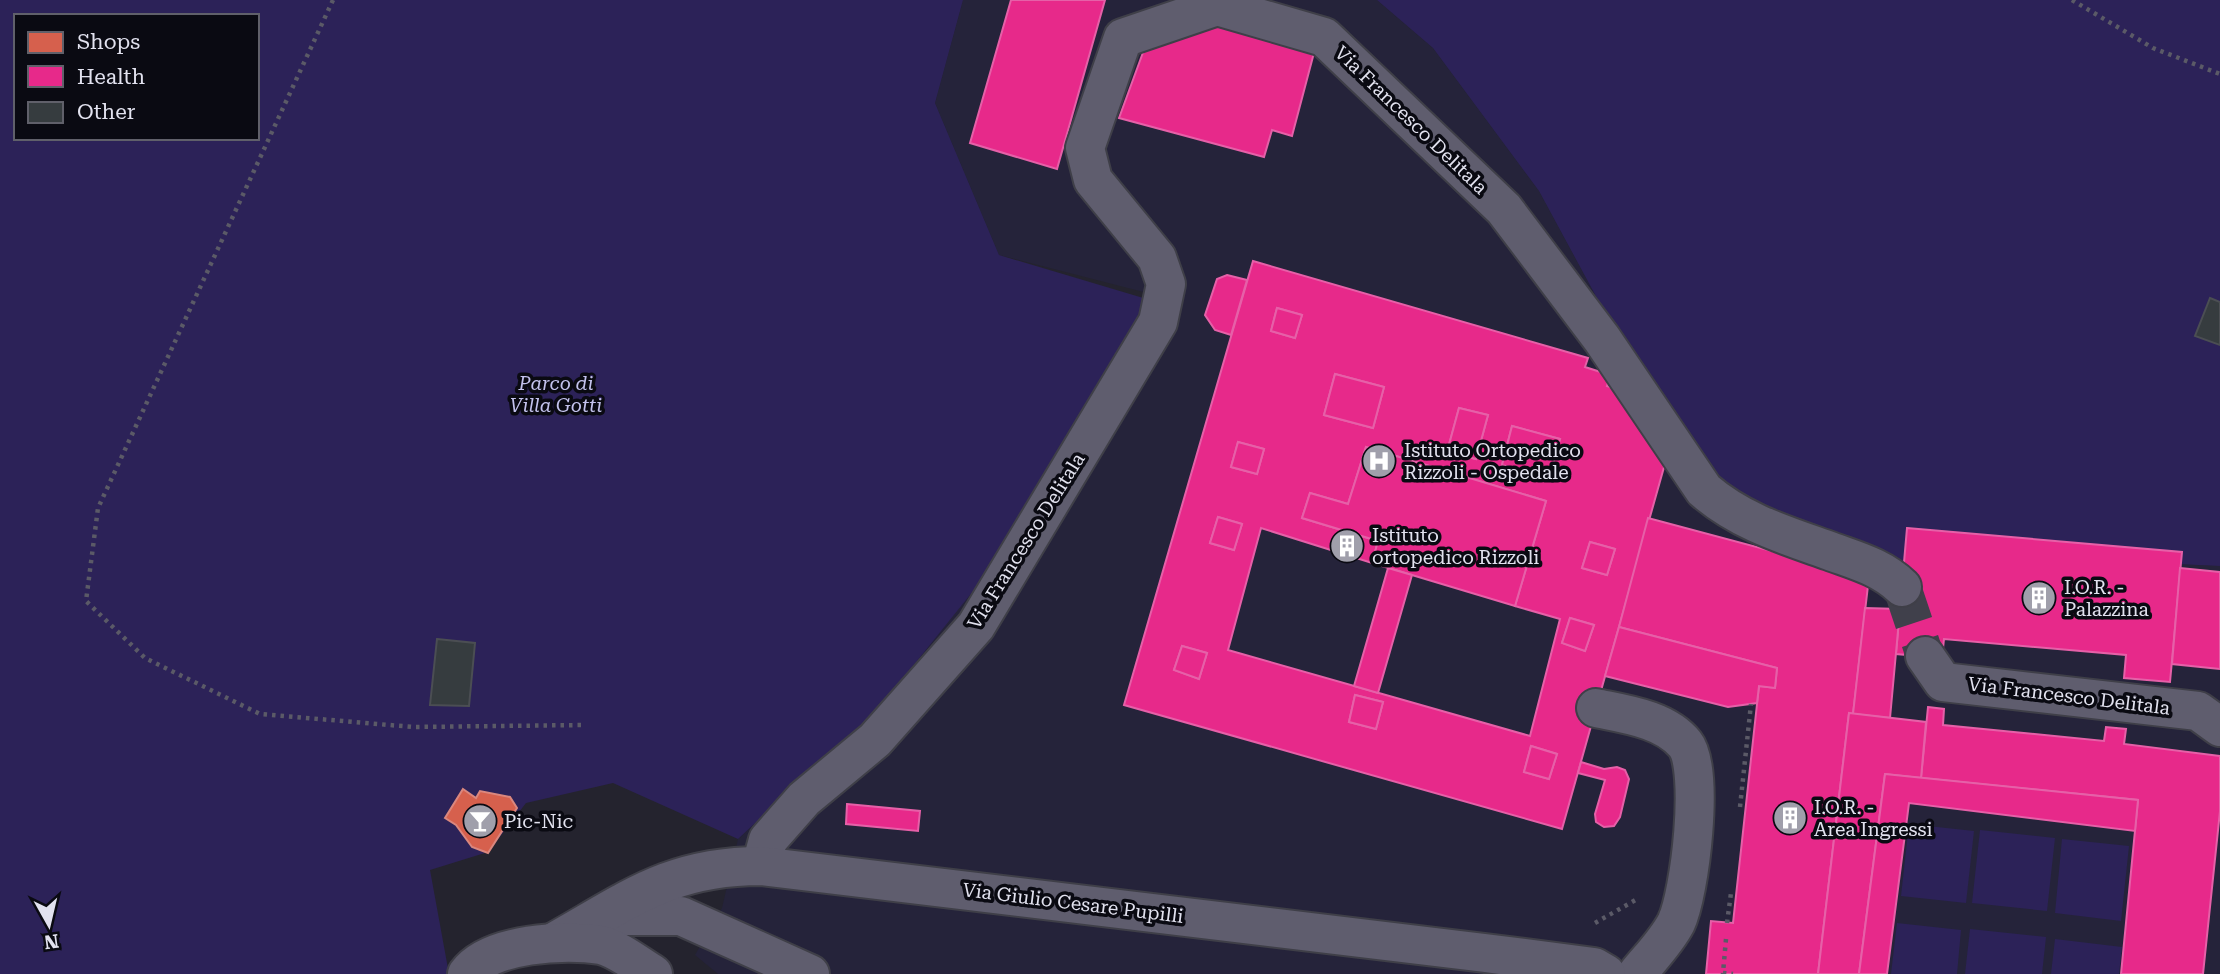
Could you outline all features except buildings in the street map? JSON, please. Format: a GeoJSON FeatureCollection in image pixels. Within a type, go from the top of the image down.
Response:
{"type":"FeatureCollection","features":[{"type":"Feature","properties":{"kind":"street","name":"Via Francesco Delitala"},"geometry":{"type":"LineString","coordinates":[[761,866],[768,840],[804,799],[875,740],[976,626],[1158,322],[1166,284],[1157,258],[1093,180],[1085,148],[1123,38],[1216,6],[1324,37],[1504,209],[1602,339],[1704,490],[1725,508],[1763,527],[1885,570],[1902,587]]}},
{"type":"Feature","properties":{"kind":"street","name":"Via Francesco Delitala"},"geometry":{"type":"LineString","coordinates":[[1925,656],[1943,682],[2198,711],[2220,727]]}},
{"type":"Feature","properties":{"kind":"street"},"geometry":{"type":"LineString","coordinates":[[1596,708],[1640,718],[1671,732],[1686,745],[1694,770],[1694,826],[1684,895],[1676,922],[1637,974]]}},
{"type":"Feature","properties":{"kind":"street","name":"Via Giulio Cesare Pupilli"},"geometry":{"type":"LineString","coordinates":[[554,942],[637,892],[668,879],[705,869],[761,866],[1485,953],[1594,967],[1606,974]]}},
{"type":"Feature","properties":{"kind":"street"},"geometry":{"type":"LineString","coordinates":[[600,916],[681,916],[810,974]]}},
{"type":"Feature","properties":{"kind":"street"},"geometry":{"type":"LineString","coordinates":[[474,971],[513,949],[554,942],[603,946],[653,974]]}},
{"type":"Feature","properties":{"kind":"path"},"geometry":{"type":"LineString","coordinates":[[333,0],[98,508],[86,601],[145,658],[260,714],[413,727],[584,726]]}},
{"type":"Feature","properties":{"kind":"path"},"geometry":{"type":"LineString","coordinates":[[2073,0],[2153,48],[2220,74]]}},
{"type":"Feature","properties":{"kind":"path"},"geometry":{"type":"LineString","coordinates":[[1726,939],[1723,973],[1733,974]]}},
{"type":"Feature","properties":{"kind":"shaded area","name":"Istituto Ortopedico Rizzoli - Ospedale"},"geometry":{"type":"Polygon","coordinates":[[[963,0],[1377,0],[1433,48],[1539,191],[1605,313],[2176,564],[2220,566],[2220,974],[718,974],[695,955],[722,908],[738,839],[880,706],[1163,297],[999,255],[935,103],[963,0]]]}},
{"type":"Feature","properties":{"kind":"green space","name":"Parco di Villa Gotti"},"geometry":{"type":"Polygon","coordinates":[[[0,0],[963,0],[935,103],[999,255],[1150,300],[1010,545],[880,707],[738,839],[613,783],[526,803],[488,852],[430,870],[449,974],[0,974],[0,0]]]}},
{"type":"Feature","properties":{"kind":"green space"},"geometry":{"type":"Polygon","coordinates":[[[1377,0],[2220,0],[2220,566],[2176,564],[1885,571],[1730,501],[1605,313],[1539,191],[1433,48],[1377,0]]]}},
{"type":"Feature","properties":{"kind":"green space"},"geometry":{"type":"Polygon","coordinates":[[[1909,824],[1974,831],[1966,903],[1901,896],[1909,824]]]}},
{"type":"Feature","properties":{"kind":"green space"},"geometry":{"type":"Polygon","coordinates":[[[1980,830],[2055,838],[2047,911],[1972,903],[1980,830]]]}},
{"type":"Feature","properties":{"kind":"green space"},"geometry":{"type":"Polygon","coordinates":[[[2062,839],[2129,846],[2121,921],[2055,913],[2062,839]]]}},
{"type":"Feature","properties":{"kind":"green space"},"geometry":{"type":"Polygon","coordinates":[[[1897,923],[1961,930],[1957,974],[1891,974],[1897,923]]]}},
{"type":"Feature","properties":{"kind":"green space"},"geometry":{"type":"Polygon","coordinates":[[[1970,929],[2046,937],[2042,974],[1965,974],[1970,929]]]}},
{"type":"Feature","properties":{"kind":"green space"},"geometry":{"type":"Polygon","coordinates":[[[2055,939],[2122,947],[2119,974],[2051,974],[2055,939]]]}},
{"type":"Feature","properties":{"kind":"tunnel"},"geometry":{"type":"LineString","coordinates":[[1902,587],[1925,656]]}},
{"type":"Feature","properties":{"kind":"place","name":"Istituto Ortopedico Rizzoli - Ospedale"},"geometry":{"type":"Point","coordinates":[1379,461]}},
{"type":"Feature","properties":{"kind":"place","name":"Istituto ortopedico Rizzoli"},"geometry":{"type":"Point","coordinates":[1347,546]}},
{"type":"Feature","properties":{"kind":"place","name":"I.O.R. - Palazzina"},"geometry":{"type":"Point","coordinates":[2039,598]}},
{"type":"Feature","properties":{"kind":"place","name":"I.O.R. - Area Ingressi"},"geometry":{"type":"Point","coordinates":[1790,818]}},
{"type":"Feature","properties":{"kind":"place","name":"Pic-Nic"},"geometry":{"type":"Point","coordinates":[480,821]}}]}
